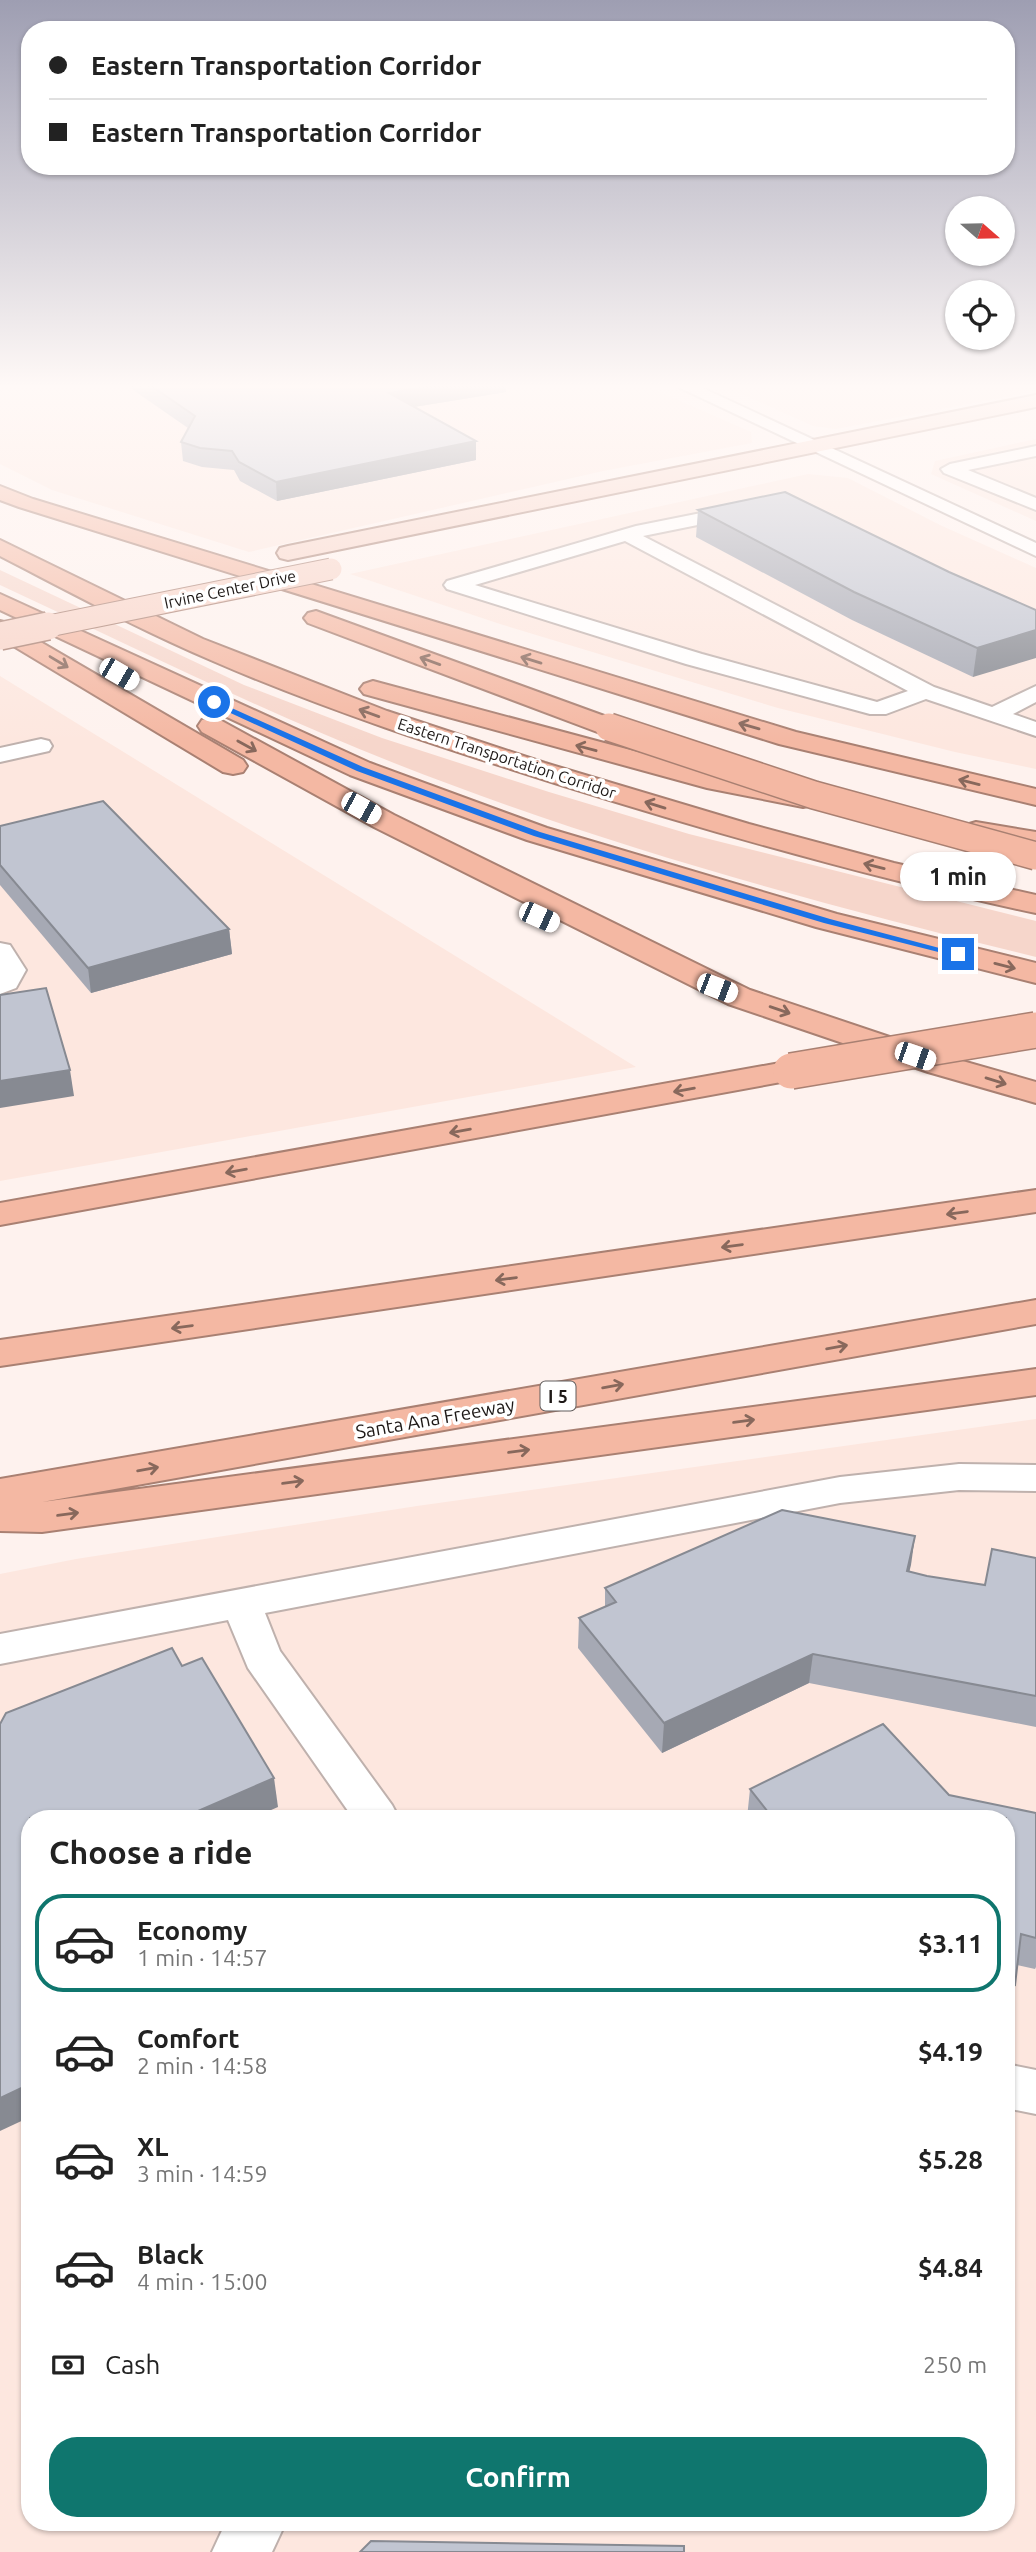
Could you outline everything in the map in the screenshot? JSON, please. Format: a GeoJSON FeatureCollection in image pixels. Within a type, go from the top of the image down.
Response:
{"type":"FeatureCollection","features":[{"type":"Feature","properties":{"kind":"highway"},"geometry":{"type":"LineString","coordinates":[[6,504],[609,727],[814,795],[1036,856]]}},
{"type":"Feature","properties":{"kind":"highway"},"geometry":{"type":"LineString","coordinates":[[35,504],[775,734],[1036,797]]}},
{"type":"Feature","properties":{"kind":"highway"},"geometry":{"type":"LineString","coordinates":[[0,545],[268,655],[391,695],[717,782],[1036,841]]}},
{"type":"Feature","properties":{"kind":"highway","name":"Eastern Transportation Corridor"},"geometry":{"type":"LineString","coordinates":[[0,545],[221,656],[365,712],[505,760],[740,830],[851,861],[1036,904]]}},
{"type":"Feature","properties":{"kind":"highway"},"geometry":{"type":"LineString","coordinates":[[0,601],[360,769],[537,834],[827,921],[1036,973]]}},
{"type":"Feature","properties":{"kind":"highway"},"geometry":{"type":"LineString","coordinates":[[0,628],[218,758],[475,888],[603,945],[739,997],[940,1065],[1036,1093]]}},
{"type":"Feature","properties":{"kind":"highway"},"geometry":{"type":"LineString","coordinates":[[88,644],[119,674],[384,821],[739,997]]}},
{"type":"Feature","properties":{"kind":"highway"},"geometry":{"type":"LineString","coordinates":[[0,1214],[751,1078],[1036,1030]]}},
{"type":"Feature","properties":{"kind":"highway"},"geometry":{"type":"LineString","coordinates":[[0,1353],[1036,1201]]}},
{"type":"Feature","properties":{"kind":"highway","name":"Santa Ana Freeway"},"geometry":{"type":"LineString","coordinates":[[0,1494],[1036,1311]]}},
{"type":"Feature","properties":{"kind":"highway"},"geometry":{"type":"LineString","coordinates":[[0,1516],[42,1517],[1036,1382]]}},
{"type":"Feature","properties":{"kind":"highway"},"geometry":{"type":"LineString","coordinates":[[0,1469],[80,1481]]}},
{"type":"Feature","properties":{"kind":"main road","name":"Irvine Center Drive"},"geometry":{"type":"LineString","coordinates":[[178,576],[553,504]]}},
{"type":"Feature","properties":{"kind":"main road","name":"Irvine Center Drive"},"geometry":{"type":"LineString","coordinates":[[0,636],[358,563]]}},
{"type":"Feature","properties":{"kind":"main road"},"geometry":{"type":"LineString","coordinates":[[0,612],[123,587]]}},
{"type":"Feature","properties":{"kind":"street"},"geometry":{"type":"LineString","coordinates":[[937,504],[1036,550]]}},
{"type":"Feature","properties":{"kind":"street"},"geometry":{"type":"LineString","coordinates":[[761,508],[627,535],[454,585],[694,659],[878,709],[926,692]]}},
{"type":"Feature","properties":{"kind":"street"},"geometry":{"type":"LineString","coordinates":[[627,535],[926,692],[1036,729]]}},
{"type":"Feature","properties":{"kind":"street"},"geometry":{"type":"LineString","coordinates":[[993,715],[1036,693]]}},
{"type":"Feature","properties":{"kind":"street"},"geometry":{"type":"LineString","coordinates":[[0,755],[41,746]]}},
{"type":"Feature","properties":{"kind":"street"},"geometry":{"type":"LineString","coordinates":[[0,951],[12,970],[6,982],[0,986]]}},
{"type":"Feature","properties":{"kind":"street"},"geometry":{"type":"LineString","coordinates":[[0,1649],[840,1490],[959,1477],[1036,1478]]}},
{"type":"Feature","properties":{"kind":"street"},"geometry":{"type":"LineString","coordinates":[[241,1602],[262,1657],[371,1810]]}},
{"type":"Feature","properties":{"kind":"street"},"geometry":{"type":"LineString","coordinates":[[1015,2088],[1036,2092]]}},
{"type":"Feature","properties":{"kind":"street"},"geometry":{"type":"LineString","coordinates":[[241,2552],[252,2531]]}},
{"type":"Feature","properties":{"kind":"shaded area"},"geometry":{"type":"Polygon","coordinates":[[[97,504],[458,504],[249,552],[97,504]]]}},
{"type":"Feature","properties":{"kind":"shaded area"},"geometry":{"type":"Polygon","coordinates":[[[670,504],[899,504],[1036,568],[1036,769],[778,708],[500,624],[350,574],[670,504]]]}},
{"type":"Feature","properties":{"kind":"shaded area"},"geometry":{"type":"Polygon","coordinates":[[[998,504],[1036,504],[1036,521],[998,504]]]}},
{"type":"Feature","properties":{"kind":"shaded area"},"geometry":{"type":"Polygon","coordinates":[[[0,570],[244,685],[382,738],[689,834],[1036,921],[1036,957],[873,916],[712,871],[472,793],[294,721],[0,585],[0,570]]]}},
{"type":"Feature","properties":{"kind":"shaded area"},"geometry":{"type":"Polygon","coordinates":[[[0,676],[636,1067],[0,1181],[0,676]]]}},
{"type":"Feature","properties":{"kind":"shaded area"},"geometry":{"type":"Polygon","coordinates":[[[1036,1419],[1036,2552],[0,2552],[0,1574],[76,1559],[417,1506],[1036,1419]]]}},
{"type":"Feature","properties":{"kind":"building"},"geometry":{"type":"Polygon","coordinates":[[[727,504],[810,504],[949,572],[1036,610],[1036,630],[977,648],[854,592],[698,510],[727,504]]]}},
{"type":"Feature","properties":{"kind":"building"},"geometry":{"type":"Polygon","coordinates":[[[103,801],[229,929],[88,968],[0,865],[0,826],[103,801]]]}},
{"type":"Feature","properties":{"kind":"building"},"geometry":{"type":"Polygon","coordinates":[[[46,988],[70,1070],[0,1081],[0,995],[46,988]]]}},
{"type":"Feature","properties":{"kind":"building"},"geometry":{"type":"Polygon","coordinates":[[[782,1510],[915,1536],[907,1571],[927,1576],[985,1585],[992,1549],[1036,1558],[1036,1696],[813,1654],[664,1723],[579,1618],[616,1602],[605,1588],[782,1510]]]}},
{"type":"Feature","properties":{"kind":"building"},"geometry":{"type":"Polygon","coordinates":[[[172,1648],[182,1666],[202,1658],[274,1778],[200,1810],[21,1810],[21,2088],[0,2098],[0,1724],[6,1713],[172,1648]]]}},
{"type":"Feature","properties":{"kind":"building"},"geometry":{"type":"Polygon","coordinates":[[[883,1724],[949,1795],[1036,1813],[1036,1938],[1021,1934],[1015,1985],[1015,1810],[766,1810],[750,1789],[883,1724]]]}},
{"type":"Feature","properties":{"kind":"building"},"geometry":{"type":"Polygon","coordinates":[[[371,2541],[684,2546],[684,2552],[360,2552],[371,2541]]]}},
{"type":"Feature","properties":{"kind":"route"},"geometry":{"type":"LineString","coordinates":[[214,702],[360,769],[537,834],[827,921],[958,954]]}}]}
